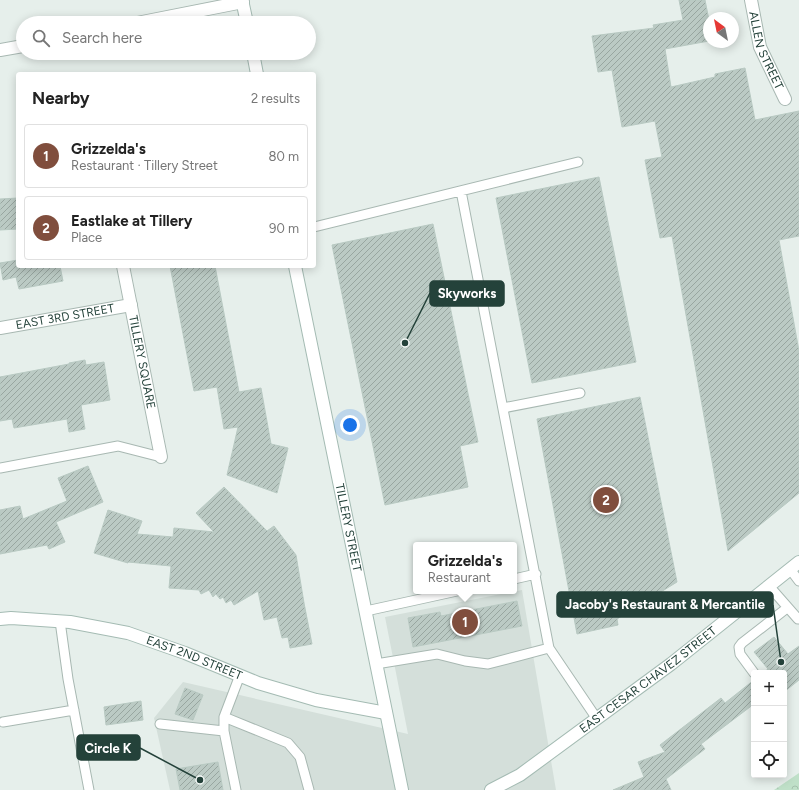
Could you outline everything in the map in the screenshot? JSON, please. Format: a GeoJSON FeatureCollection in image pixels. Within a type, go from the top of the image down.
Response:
{"type":"FeatureCollection","features":[{"type":"Feature","properties":{"kind":"street","name":"ALLEN STREET"},"geometry":{"type":"LineString","coordinates":[[751,0],[760,47],[785,99]]}},
{"type":"Feature","properties":{"kind":"street"},"geometry":{"type":"LineString","coordinates":[[170,16],[242,1],[245,16]]}},
{"type":"Feature","properties":{"kind":"street"},"geometry":{"type":"LineString","coordinates":[[0,50],[16,47]]}},
{"type":"Feature","properties":{"kind":"street"},"geometry":{"type":"LineString","coordinates":[[254,60],[257,72]]}},
{"type":"Feature","properties":{"kind":"street","name":"TILLERY SQUARE"},"geometry":{"type":"LineString","coordinates":[[123,268],[162,457]]}},
{"type":"Feature","properties":{"kind":"street","name":"TILLERY STREET"},"geometry":{"type":"LineString","coordinates":[[295,268],[402,790]]}},
{"type":"Feature","properties":{"kind":"street","name":"EAST 3RD STREET"},"geometry":{"type":"LineString","coordinates":[[0,328],[131,305]]}},
{"type":"Feature","properties":{"kind":"street","name":"EAST CESAR CHAVEZ STREET"},"geometry":{"type":"LineString","coordinates":[[491,790],[520,775],[597,719],[671,664],[795,565]]}},
{"type":"Feature","properties":{"kind":"street","name":"EAST 2ND STREET"},"geometry":{"type":"LineString","coordinates":[[0,619],[11,618],[70,622],[128,633],[185,653],[258,683],[316,700],[386,713]]}},
{"type":"Feature","properties":{"kind":"lane"},"geometry":{"type":"LineString","coordinates":[[316,227],[578,162]]}},
{"type":"Feature","properties":{"kind":"lane"},"geometry":{"type":"LineString","coordinates":[[461,192],[550,648],[597,719]]}},
{"type":"Feature","properties":{"kind":"lane"},"geometry":{"type":"LineString","coordinates":[[503,408],[580,393]]}},
{"type":"Feature","properties":{"kind":"lane"},"geometry":{"type":"LineString","coordinates":[[0,468],[118,446],[162,457]]}},
{"type":"Feature","properties":{"kind":"lane"},"geometry":{"type":"LineString","coordinates":[[795,565],[799,580]]}},
{"type":"Feature","properties":{"kind":"lane"},"geometry":{"type":"LineString","coordinates":[[517,578],[536,574]]}},
{"type":"Feature","properties":{"kind":"lane"},"geometry":{"type":"LineString","coordinates":[[769,586],[799,619]]}},
{"type":"Feature","properties":{"kind":"lane"},"geometry":{"type":"LineString","coordinates":[[366,611],[443,594]]}},
{"type":"Feature","properties":{"kind":"lane"},"geometry":{"type":"LineString","coordinates":[[752,670],[740,654],[739,647],[742,643],[788,608]]}},
{"type":"Feature","properties":{"kind":"lane"},"geometry":{"type":"LineString","coordinates":[[60,622],[89,790]]}},
{"type":"Feature","properties":{"kind":"lane"},"geometry":{"type":"LineString","coordinates":[[376,664],[437,654],[465,661],[488,664],[550,648]]}},
{"type":"Feature","properties":{"kind":"lane"},"geometry":{"type":"LineString","coordinates":[[236,790],[224,731],[224,717],[240,676]]}},
{"type":"Feature","properties":{"kind":"lane"},"geometry":{"type":"LineString","coordinates":[[3,722],[74,710]]}},
{"type":"Feature","properties":{"kind":"lane"},"geometry":{"type":"LineString","coordinates":[[224,717],[288,743],[300,757],[309,790]]}},
{"type":"Feature","properties":{"kind":"lane"},"geometry":{"type":"LineString","coordinates":[[160,724],[224,731]]}},
{"type":"Feature","properties":{"kind":"shaded area"},"geometry":{"type":"Polygon","coordinates":[[[522,590],[556,790],[170,790],[154,718],[183,682],[408,734],[385,617],[502,594],[517,594],[517,591],[522,590]]]}},
{"type":"Feature","properties":{"kind":"green space"},"geometry":{"type":"Polygon","coordinates":[[[799,773],[799,790],[774,790],[799,773]]]}},
{"type":"Feature","properties":{"kind":"building"},"geometry":{"type":"Polygon","coordinates":[[[679,0],[705,0],[707,12],[703,12],[703,42],[665,49],[671,87],[715,77],[715,74],[745,68],[755,120],[799,111],[799,236],[779,240],[799,351],[799,493],[728,551],[672,236],[660,238],[645,160],[662,157],[655,121],[622,127],[612,70],[598,72],[592,36],[654,28],[653,25],[683,20],[679,0]]]}},
{"type":"Feature","properties":{"kind":"building"},"geometry":{"type":"Polygon","coordinates":[[[599,177],[636,362],[532,383],[496,198],[599,177]]]}},
{"type":"Feature","properties":{"kind":"building"},"geometry":{"type":"Polygon","coordinates":[[[16,198],[16,229],[0,230],[0,199],[16,198]]]}},
{"type":"Feature","properties":{"kind":"building"},"geometry":{"type":"Polygon","coordinates":[[[433,224],[478,442],[460,446],[468,487],[385,505],[332,245],[433,224]]]}},
{"type":"Feature","properties":{"kind":"building"},"geometry":{"type":"Polygon","coordinates":[[[16,260],[16,268],[60,268],[63,281],[19,289],[16,277],[3,280],[0,263],[16,260]]]}},
{"type":"Feature","properties":{"kind":"building"},"geometry":{"type":"Polygon","coordinates":[[[170,268],[215,268],[239,392],[261,388],[271,444],[288,448],[277,493],[227,475],[238,427],[224,429],[217,387],[194,391],[170,268]]]}},
{"type":"Feature","properties":{"kind":"building"},"geometry":{"type":"Polygon","coordinates":[[[85,360],[86,365],[104,362],[110,400],[81,405],[85,429],[69,432],[67,419],[14,428],[12,419],[0,421],[0,377],[85,360]]]}},
{"type":"Feature","properties":{"kind":"building"},"geometry":{"type":"Polygon","coordinates":[[[640,397],[677,582],[617,619],[618,625],[577,634],[537,419],[640,397]]]}},
{"type":"Feature","properties":{"kind":"building"},"geometry":{"type":"Polygon","coordinates":[[[88,466],[103,502],[56,522],[65,542],[49,549],[47,545],[0,554],[0,510],[20,506],[23,519],[67,501],[58,478],[88,466]]]}},
{"type":"Feature","properties":{"kind":"building"},"geometry":{"type":"Polygon","coordinates":[[[224,487],[267,531],[274,526],[296,555],[312,644],[290,648],[288,637],[282,638],[277,617],[264,620],[258,591],[234,605],[231,600],[226,603],[223,597],[220,599],[216,594],[213,597],[209,590],[201,594],[199,590],[169,588],[171,566],[128,563],[94,553],[108,510],[142,521],[137,534],[173,537],[174,528],[214,532],[196,513],[224,487]]]}},
{"type":"Feature","properties":{"kind":"building"},"geometry":{"type":"Polygon","coordinates":[[[517,601],[522,626],[413,647],[408,618],[440,612],[441,616],[517,601]]]}},
{"type":"Feature","properties":{"kind":"building"},"geometry":{"type":"Polygon","coordinates":[[[774,637],[788,654],[799,646],[799,680],[787,690],[787,670],[767,670],[768,669],[754,652],[774,637]]]}},
{"type":"Feature","properties":{"kind":"building"},"geometry":{"type":"Polygon","coordinates":[[[751,682],[751,706],[701,744],[705,749],[666,779],[671,790],[613,790],[644,777],[638,762],[665,752],[660,745],[721,698],[725,703],[751,682]]]}},
{"type":"Feature","properties":{"kind":"building"},"geometry":{"type":"Polygon","coordinates":[[[185,688],[203,695],[193,720],[175,714],[185,688]]]}},
{"type":"Feature","properties":{"kind":"building"},"geometry":{"type":"Polygon","coordinates":[[[141,701],[143,720],[106,725],[104,707],[141,701]]]}},
{"type":"Feature","properties":{"kind":"building"},"geometry":{"type":"Polygon","coordinates":[[[218,762],[223,790],[180,790],[176,769],[218,762]]]}},
{"type":"Feature","properties":{"kind":"place","name":"Skyworks"},"geometry":{"type":"Point","coordinates":[405,343]}},
{"type":"Feature","properties":{"kind":"place","name":"Eastlake at Tillery"},"geometry":{"type":"Point","coordinates":[606,500]}},
{"type":"Feature","properties":{"kind":"place","name":"Grizzelda's"},"geometry":{"type":"Point","coordinates":[465,622]}},
{"type":"Feature","properties":{"kind":"place","name":"Jacoby's Restaurant & Mercantile"},"geometry":{"type":"Point","coordinates":[781,662]}},
{"type":"Feature","properties":{"kind":"place","name":"Circle K"},"geometry":{"type":"Point","coordinates":[200,780]}}]}
